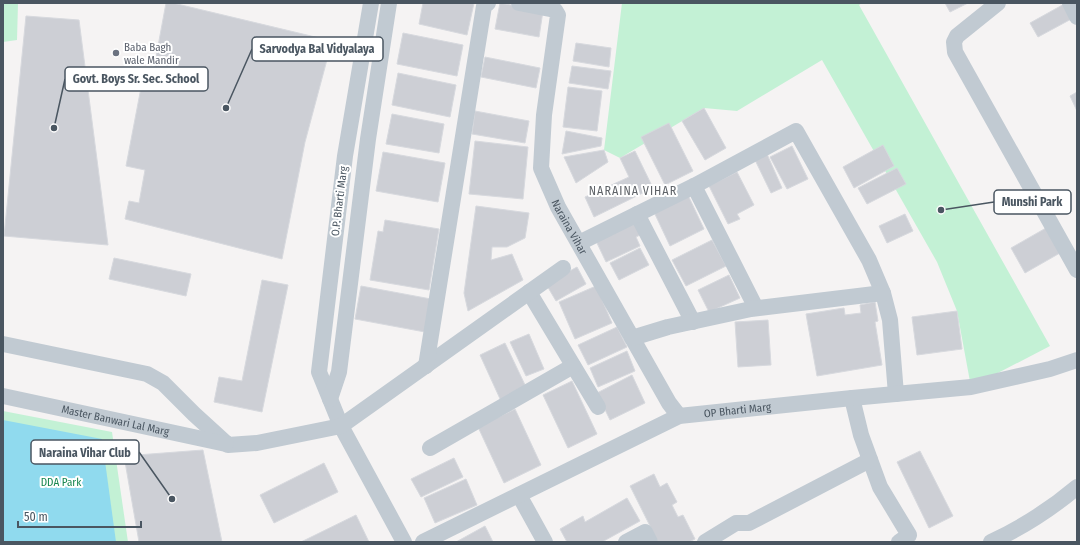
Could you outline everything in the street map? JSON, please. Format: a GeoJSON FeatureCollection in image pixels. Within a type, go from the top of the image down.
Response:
{"type":"FeatureCollection","features":[{"type":"Feature","properties":{"kind":"street","name":"O.P. Bharti Marg"},"geometry":{"type":"LineString","coordinates":[[371,3],[345,156],[319,372],[341,426],[404,542]]}},
{"type":"Feature","properties":{"kind":"street","name":"O.P. Bharti Marg"},"geometry":{"type":"LineString","coordinates":[[330,399],[339,372],[368,139],[389,3]]}},
{"type":"Feature","properties":{"kind":"street"},"geometry":{"type":"LineString","coordinates":[[426,366],[484,6],[488,3]]}},
{"type":"Feature","properties":{"kind":"street","name":"Naraina Vihar"},"geometry":{"type":"LineString","coordinates":[[519,3],[555,10],[558,15],[544,114],[541,168],[558,207],[669,403],[679,416]]}},
{"type":"Feature","properties":{"kind":"street"},"geometry":{"type":"LineString","coordinates":[[998,3],[957,36],[954,42],[955,52],[1077,270]]}},
{"type":"Feature","properties":{"kind":"street"},"geometry":{"type":"LineString","coordinates":[[1070,3],[1077,17]]}},
{"type":"Feature","properties":{"kind":"street"},"geometry":{"type":"LineString","coordinates":[[579,243],[694,186],[796,131],[869,260],[883,293],[890,320],[896,394]]}},
{"type":"Feature","properties":{"kind":"street"},"geometry":{"type":"LineString","coordinates":[[694,186],[756,308]]}},
{"type":"Feature","properties":{"kind":"street"},"geometry":{"type":"LineString","coordinates":[[637,214],[693,322]]}},
{"type":"Feature","properties":{"kind":"street"},"geometry":{"type":"LineString","coordinates":[[341,426],[563,268]]}},
{"type":"Feature","properties":{"kind":"street"},"geometry":{"type":"LineString","coordinates":[[529,292],[598,407]]}},
{"type":"Feature","properties":{"kind":"street"},"geometry":{"type":"LineString","coordinates":[[632,338],[693,322],[756,308],[883,293]]}},
{"type":"Feature","properties":{"kind":"street"},"geometry":{"type":"LineString","coordinates":[[3,344],[147,374],[164,383],[194,414],[228,445]]}},
{"type":"Feature","properties":{"kind":"street","name":"OP Bharti Marg"},"geometry":{"type":"LineString","coordinates":[[423,542],[679,416],[971,387],[1050,369],[1077,360]]}},
{"type":"Feature","properties":{"kind":"street"},"geometry":{"type":"LineString","coordinates":[[430,448],[573,366]]}},
{"type":"Feature","properties":{"kind":"street","name":"Master Banwari Lal Marg"},"geometry":{"type":"LineString","coordinates":[[3,396],[228,445],[257,443],[341,426]]}},
{"type":"Feature","properties":{"kind":"street"},"geometry":{"type":"LineString","coordinates":[[852,398],[861,435],[880,487],[907,540]]}},
{"type":"Feature","properties":{"kind":"street"},"geometry":{"type":"LineString","coordinates":[[705,542],[736,523],[749,523],[870,460]]}},
{"type":"Feature","properties":{"kind":"street"},"geometry":{"type":"LineString","coordinates":[[991,542],[1036,517],[1077,488]]}},
{"type":"Feature","properties":{"kind":"street"},"geometry":{"type":"LineString","coordinates":[[519,495],[545,542]]}},
{"type":"Feature","properties":{"kind":"street"},"geometry":{"type":"LineString","coordinates":[[626,542],[645,532],[650,542]]}},
{"type":"Feature","properties":{"kind":"green space"},"geometry":{"type":"Polygon","coordinates":[[[3,3],[18,3],[17,40],[3,42],[3,3]]]}},
{"type":"Feature","properties":{"kind":"green space"},"geometry":{"type":"Polygon","coordinates":[[[622,3],[862,3],[859,5],[1050,346],[971,387],[957,311],[937,262],[822,60],[737,111],[704,108],[620,158],[604,150],[622,3]]]}},
{"type":"Feature","properties":{"kind":"green space","name":"DDA Park"},"geometry":{"type":"Polygon","coordinates":[[[3,411],[112,432],[128,542],[3,542],[3,411]]]}},
{"type":"Feature","properties":{"kind":"water","name":"DDA Park"},"geometry":{"type":"Polygon","coordinates":[[[3,420],[102,439],[116,542],[3,542],[3,420]]]}},
{"type":"Feature","properties":{"kind":"building"},"geometry":{"type":"Polygon","coordinates":[[[166,3],[173,3],[332,41],[305,142],[282,259],[125,219],[129,201],[139,203],[145,170],[126,166],[144,72],[153,73],[166,3]]]}},
{"type":"Feature","properties":{"kind":"building"},"geometry":{"type":"Polygon","coordinates":[[[423,3],[474,3],[467,35],[419,24],[423,3]]]}},
{"type":"Feature","properties":{"kind":"building"},"geometry":{"type":"Polygon","coordinates":[[[500,3],[543,11],[539,37],[495,29],[500,3]]]}},
{"type":"Feature","properties":{"kind":"building"},"geometry":{"type":"Polygon","coordinates":[[[945,3],[968,3],[950,12],[945,3]]]}},
{"type":"Feature","properties":{"kind":"building"},"geometry":{"type":"Polygon","coordinates":[[[1066,3],[1075,17],[1038,37],[1030,23],[1066,3]]]}},
{"type":"Feature","properties":{"kind":"building"},"geometry":{"type":"Polygon","coordinates":[[[26,16],[79,20],[108,245],[4,236],[26,16]]]}},
{"type":"Feature","properties":{"kind":"building"},"geometry":{"type":"Polygon","coordinates":[[[403,33],[463,45],[457,76],[397,64],[403,33]]]}},
{"type":"Feature","properties":{"kind":"building"},"geometry":{"type":"Polygon","coordinates":[[[576,43],[611,48],[609,67],[573,61],[576,43]]]}},
{"type":"Feature","properties":{"kind":"building"},"geometry":{"type":"Polygon","coordinates":[[[485,57],[540,68],[536,88],[481,77],[485,57]]]}},
{"type":"Feature","properties":{"kind":"building"},"geometry":{"type":"Polygon","coordinates":[[[572,66],[611,71],[608,89],[569,83],[572,66]]]}},
{"type":"Feature","properties":{"kind":"building"},"geometry":{"type":"Polygon","coordinates":[[[398,73],[456,85],[450,117],[392,105],[398,73]]]}},
{"type":"Feature","properties":{"kind":"building"},"geometry":{"type":"Polygon","coordinates":[[[568,87],[602,91],[597,131],[563,127],[568,87]]]}},
{"type":"Feature","properties":{"kind":"building"},"geometry":{"type":"Polygon","coordinates":[[[1077,92],[1077,111],[1070,96],[1077,92]]]}},
{"type":"Feature","properties":{"kind":"building"},"geometry":{"type":"Polygon","coordinates":[[[704,108],[726,148],[705,160],[682,121],[704,108]]]}},
{"type":"Feature","properties":{"kind":"building"},"geometry":{"type":"Polygon","coordinates":[[[475,111],[529,121],[525,143],[472,134],[475,111]]]}},
{"type":"Feature","properties":{"kind":"building"},"geometry":{"type":"Polygon","coordinates":[[[392,114],[444,124],[439,153],[386,144],[392,114]]]}},
{"type":"Feature","properties":{"kind":"building"},"geometry":{"type":"Polygon","coordinates":[[[669,123],[693,171],[665,185],[641,137],[669,123]]]}},
{"type":"Feature","properties":{"kind":"building"},"geometry":{"type":"Polygon","coordinates":[[[566,131],[602,138],[601,146],[562,154],[566,131]]]}},
{"type":"Feature","properties":{"kind":"building"},"geometry":{"type":"Polygon","coordinates":[[[475,141],[528,147],[523,199],[469,194],[475,141]]]}},
{"type":"Feature","properties":{"kind":"building"},"geometry":{"type":"Polygon","coordinates":[[[883,145],[894,166],[854,188],[843,167],[883,145]]]}},
{"type":"Feature","properties":{"kind":"building"},"geometry":{"type":"Polygon","coordinates":[[[792,146],[808,179],[787,189],[770,157],[792,146]]]}},
{"type":"Feature","properties":{"kind":"building"},"geometry":{"type":"Polygon","coordinates":[[[604,150],[608,162],[576,183],[564,157],[604,150]]]}},
{"type":"Feature","properties":{"kind":"building"},"geometry":{"type":"Polygon","coordinates":[[[635,151],[653,188],[594,217],[585,197],[629,177],[620,158],[635,151]]]}},
{"type":"Feature","properties":{"kind":"building"},"geometry":{"type":"Polygon","coordinates":[[[383,152],[445,163],[438,202],[376,191],[383,152]]]}},
{"type":"Feature","properties":{"kind":"building"},"geometry":{"type":"Polygon","coordinates":[[[767,154],[782,188],[771,193],[755,160],[767,154]]]}},
{"type":"Feature","properties":{"kind":"building"},"geometry":{"type":"Polygon","coordinates":[[[897,168],[906,184],[867,204],[858,188],[897,168]]]}},
{"type":"Feature","properties":{"kind":"building"},"geometry":{"type":"Polygon","coordinates":[[[737,172],[754,205],[737,214],[740,219],[728,224],[709,186],[737,172]]]}},
{"type":"Feature","properties":{"kind":"building"},"geometry":{"type":"Polygon","coordinates":[[[687,193],[704,229],[670,246],[653,210],[687,193]]]}},
{"type":"Feature","properties":{"kind":"building"},"geometry":{"type":"Polygon","coordinates":[[[476,206],[529,213],[525,238],[507,247],[492,247],[491,260],[512,254],[523,280],[468,311],[464,293],[476,206]]]}},
{"type":"Feature","properties":{"kind":"building"},"geometry":{"type":"Polygon","coordinates":[[[905,214],[913,231],[887,243],[879,226],[905,214]]]}},
{"type":"Feature","properties":{"kind":"building"},"geometry":{"type":"Polygon","coordinates":[[[385,220],[439,229],[429,290],[370,280],[378,231],[383,232],[385,220]]]}},
{"type":"Feature","properties":{"kind":"building"},"geometry":{"type":"Polygon","coordinates":[[[636,222],[642,234],[636,237],[640,246],[606,262],[596,241],[636,222]]]}},
{"type":"Feature","properties":{"kind":"building"},"geometry":{"type":"Polygon","coordinates":[[[1046,228],[1060,253],[1025,273],[1011,248],[1046,228]]]}},
{"type":"Feature","properties":{"kind":"building"},"geometry":{"type":"Polygon","coordinates":[[[712,240],[726,266],[686,286],[672,260],[712,240]]]}},
{"type":"Feature","properties":{"kind":"building"},"geometry":{"type":"Polygon","coordinates":[[[640,248],[649,265],[619,280],[610,263],[640,248]]]}},
{"type":"Feature","properties":{"kind":"building"},"geometry":{"type":"Polygon","coordinates":[[[114,258],[191,274],[186,296],[109,279],[114,258]]]}},
{"type":"Feature","properties":{"kind":"building"},"geometry":{"type":"Polygon","coordinates":[[[577,267],[586,284],[556,301],[546,284],[577,267]]]}},
{"type":"Feature","properties":{"kind":"building"},"geometry":{"type":"Polygon","coordinates":[[[729,275],[740,298],[709,312],[698,290],[729,275]]]}},
{"type":"Feature","properties":{"kind":"building"},"geometry":{"type":"Polygon","coordinates":[[[262,280],[288,285],[262,412],[214,402],[219,377],[242,381],[262,280]]]}},
{"type":"Feature","properties":{"kind":"building"},"geometry":{"type":"Polygon","coordinates":[[[361,286],[431,299],[425,332],[355,319],[361,286]]]}},
{"type":"Feature","properties":{"kind":"building"},"geometry":{"type":"Polygon","coordinates":[[[596,286],[612,323],[575,339],[559,302],[596,286]]]}},
{"type":"Feature","properties":{"kind":"building"},"geometry":{"type":"Polygon","coordinates":[[[875,302],[878,321],[875,322],[882,365],[817,376],[806,314],[844,308],[845,315],[861,313],[860,305],[875,302]]]}},
{"type":"Feature","properties":{"kind":"building"},"geometry":{"type":"Polygon","coordinates":[[[957,311],[962,349],[917,355],[912,317],[957,311]]]}},
{"type":"Feature","properties":{"kind":"building"},"geometry":{"type":"Polygon","coordinates":[[[768,320],[771,365],[738,367],[735,322],[768,320]]]}},
{"type":"Feature","properties":{"kind":"building"},"geometry":{"type":"Polygon","coordinates":[[[617,327],[627,347],[588,365],[578,345],[617,327]]]}},
{"type":"Feature","properties":{"kind":"building"},"geometry":{"type":"Polygon","coordinates":[[[529,334],[544,369],[526,376],[510,342],[529,334]]]}},
{"type":"Feature","properties":{"kind":"building"},"geometry":{"type":"Polygon","coordinates":[[[505,343],[527,389],[501,401],[480,355],[505,343]]]}},
{"type":"Feature","properties":{"kind":"building"},"geometry":{"type":"Polygon","coordinates":[[[627,351],[635,371],[598,387],[590,368],[627,351]]]}},
{"type":"Feature","properties":{"kind":"building"},"geometry":{"type":"Polygon","coordinates":[[[632,375],[645,403],[610,420],[597,393],[632,375]]]}},
{"type":"Feature","properties":{"kind":"building"},"geometry":{"type":"Polygon","coordinates":[[[572,381],[597,434],[568,448],[543,395],[572,381]]]}},
{"type":"Feature","properties":{"kind":"building"},"geometry":{"type":"Polygon","coordinates":[[[515,409],[541,465],[504,483],[478,427],[515,409]]]}},
{"type":"Feature","properties":{"kind":"building"},"geometry":{"type":"Polygon","coordinates":[[[203,450],[222,542],[139,542],[124,456],[203,450]]]}},
{"type":"Feature","properties":{"kind":"building"},"geometry":{"type":"Polygon","coordinates":[[[920,451],[953,516],[929,528],[897,462],[920,451]]]}},
{"type":"Feature","properties":{"kind":"building"},"geometry":{"type":"Polygon","coordinates":[[[454,458],[463,477],[421,497],[411,479],[454,458]]]}},
{"type":"Feature","properties":{"kind":"building"},"geometry":{"type":"Polygon","coordinates":[[[324,463],[338,492],[274,523],[260,495],[324,463]]]}},
{"type":"Feature","properties":{"kind":"building"},"geometry":{"type":"Polygon","coordinates":[[[654,474],[660,487],[667,483],[677,502],[672,505],[678,517],[683,515],[695,539],[689,542],[658,542],[630,486],[654,474]]]}},
{"type":"Feature","properties":{"kind":"building"},"geometry":{"type":"Polygon","coordinates":[[[466,479],[477,505],[435,523],[424,498],[466,479]]]}},
{"type":"Feature","properties":{"kind":"building"},"geometry":{"type":"Polygon","coordinates":[[[627,498],[640,521],[602,542],[567,542],[560,529],[583,516],[585,522],[627,498]]]}},
{"type":"Feature","properties":{"kind":"building"},"geometry":{"type":"Polygon","coordinates":[[[356,515],[369,542],[301,542],[356,515]]]}},
{"type":"Feature","properties":{"kind":"building"},"geometry":{"type":"Polygon","coordinates":[[[485,526],[493,542],[456,542],[485,526]]]}},
{"type":"Feature","properties":{"kind":"place","name":"Baba Bagh wale Mandir"},"geometry":{"type":"Point","coordinates":[116,53]}},
{"type":"Feature","properties":{"kind":"place","name":"Sarvodya Bal Vidyalaya"},"geometry":{"type":"Point","coordinates":[226,108]}},
{"type":"Feature","properties":{"kind":"place","name":"Govt. Boys Sr. Sec. School"},"geometry":{"type":"Point","coordinates":[54,128]}},
{"type":"Feature","properties":{"kind":"place","name":"Munshi Park"},"geometry":{"type":"Point","coordinates":[941,210]}},
{"type":"Feature","properties":{"kind":"place","name":"Naraina Vihar Club"},"geometry":{"type":"Point","coordinates":[172,499]}},
{"type":"Feature","properties":{"kind":"district","name":"NARAINA VIHAR"},"geometry":{"type":"Point","coordinates":[633,191]}}]}
